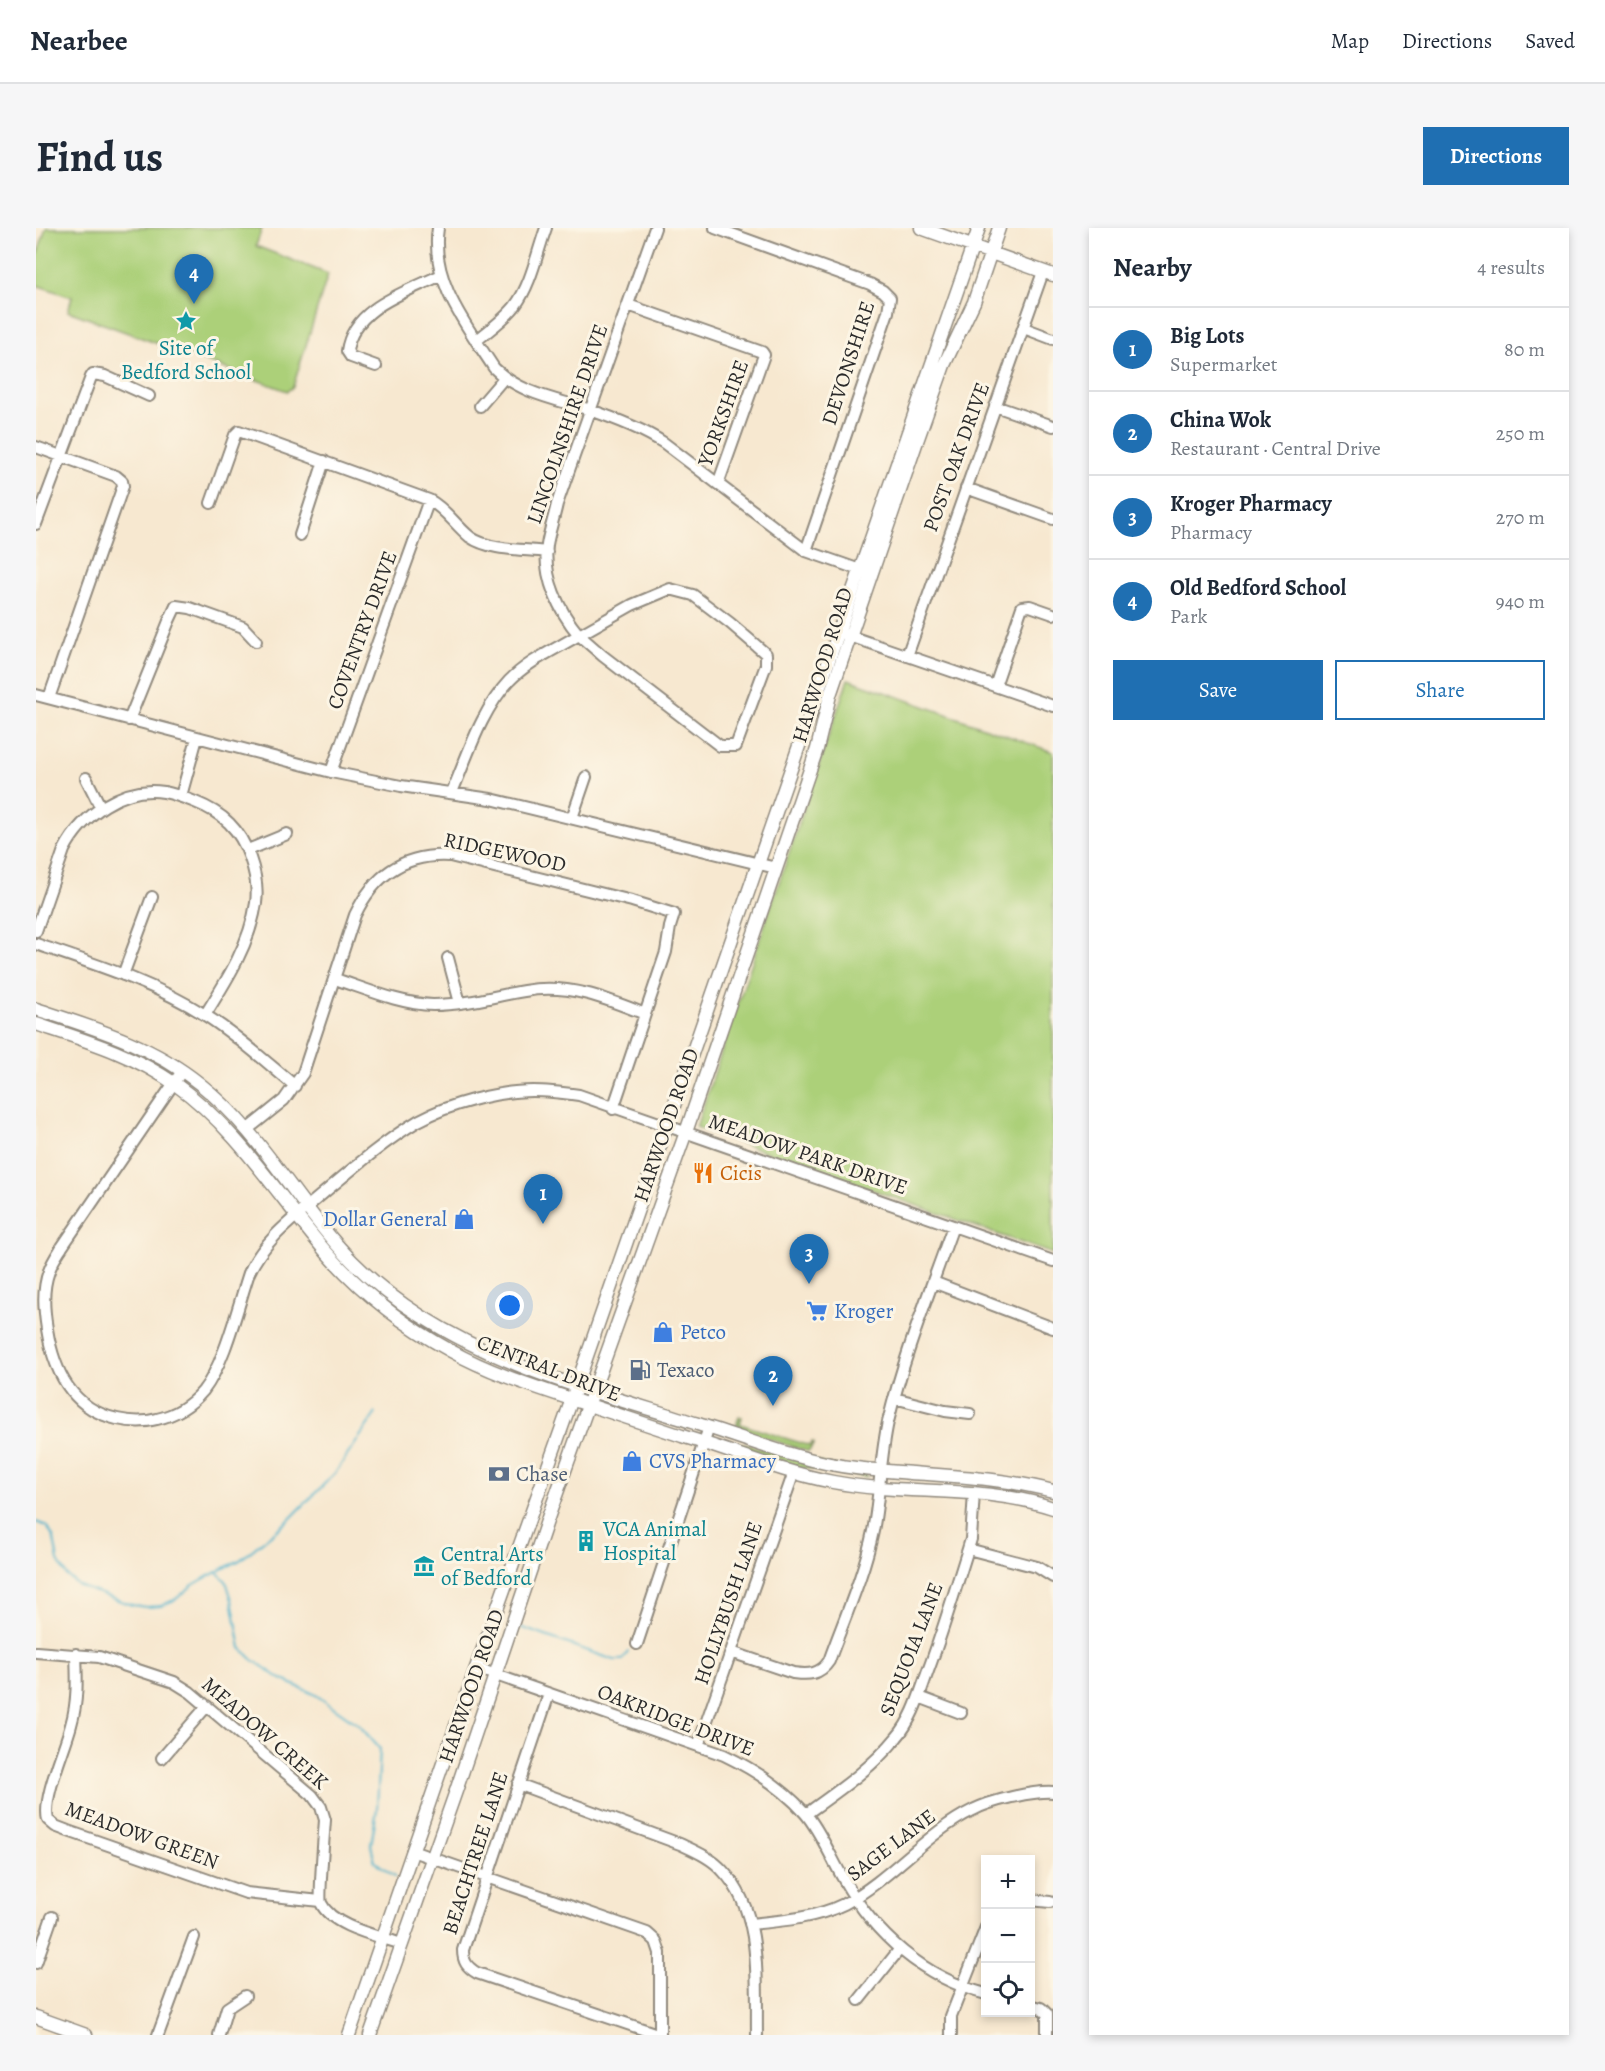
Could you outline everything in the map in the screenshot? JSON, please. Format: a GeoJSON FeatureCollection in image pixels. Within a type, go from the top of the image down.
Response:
{"type":"FeatureCollection","features":[{"type":"Feature","properties":{"kind":"main road"},"geometry":{"type":"LineString","coordinates":[[921,228],[1048,273]]}},
{"type":"Feature","properties":{"kind":"main road","name":"HARWOOD ROAD"},"geometry":{"type":"LineString","coordinates":[[370,2035],[776,868],[816,749],[850,636],[865,572],[979,228]]}},
{"type":"Feature","properties":{"kind":"main road","name":"HARWOOD ROAD"},"geometry":{"type":"LineString","coordinates":[[349,2035],[838,632],[865,572],[944,365],[974,302],[999,228]]}},
{"type":"Feature","properties":{"kind":"main road","name":"CENTRAL DRIVE"},"geometry":{"type":"LineString","coordinates":[[36,1009],[113,1034],[140,1046],[200,1083],[248,1129],[353,1261],[418,1315],[467,1343],[520,1367],[576,1387],[803,1458],[855,1468],[996,1479],[1053,1491]]}},
{"type":"Feature","properties":{"kind":"main road","name":"CENTRAL DRIVE"},"geometry":{"type":"LineString","coordinates":[[36,1024],[115,1051],[174,1083],[196,1100],[228,1131],[329,1255],[359,1286],[415,1329],[460,1356],[495,1373],[704,1443],[832,1482],[974,1493],[1025,1499],[1053,1507]]}},
{"type":"Feature","properties":{"kind":"main road"},"geometry":{"type":"LineString","coordinates":[[624,1251],[641,1257]]}},
{"type":"Feature","properties":{"kind":"main road"},"geometry":{"type":"LineString","coordinates":[[359,1286],[369,1275]]}},
{"type":"Feature","properties":{"kind":"main road"},"geometry":{"type":"LineString","coordinates":[[460,1356],[467,1343]]}},
{"type":"Feature","properties":{"kind":"main road"},"geometry":{"type":"LineString","coordinates":[[522,1540],[539,1545]]}},
{"type":"Feature","properties":{"kind":"main road"},"geometry":{"type":"LineString","coordinates":[[452,1737],[472,1745]]}},
{"type":"Feature","properties":{"kind":"main road"},"geometry":{"type":"LineString","coordinates":[[36,2017],[86,2035]]}},
{"type":"Feature","properties":{"kind":"street"},"geometry":{"type":"LineString","coordinates":[[438,228],[436,253],[441,276],[476,341],[494,368],[504,378],[534,393],[591,410],[646,431],[806,551],[865,572]]}},
{"type":"Feature","properties":{"kind":"street"},"geometry":{"type":"LineString","coordinates":[[476,341],[518,302],[546,228]]}},
{"type":"Feature","properties":{"kind":"street","name":"LINCOLNSHIRE DRIVE"},"geometry":{"type":"LineString","coordinates":[[579,635],[566,620],[555,598],[551,586],[547,552],[557,504],[655,228]]}},
{"type":"Feature","properties":{"kind":"street","name":"DEVONSHIRE"},"geometry":{"type":"LineString","coordinates":[[715,228],[870,284],[890,298],[888,312],[806,551]]}},
{"type":"Feature","properties":{"kind":"street","name":"POST OAK DRIVE"},"geometry":{"type":"LineString","coordinates":[[907,656],[995,406],[1024,328],[1048,273]]}},
{"type":"Feature","properties":{"kind":"street"},"geometry":{"type":"LineString","coordinates":[[376,366],[351,357],[347,351],[354,331],[365,316],[388,301],[441,276]]}},
{"type":"Feature","properties":{"kind":"street","name":"YORKSHIRE"},"geometry":{"type":"LineString","coordinates":[[628,305],[762,352],[764,355],[718,484]]}},
{"type":"Feature","properties":{"kind":"street"},"geometry":{"type":"LineString","coordinates":[[1024,328],[1053,339]]}},
{"type":"Feature","properties":{"kind":"street"},"geometry":{"type":"LineString","coordinates":[[36,524],[93,374],[105,376],[149,396]]}},
{"type":"Feature","properties":{"kind":"street"},"geometry":{"type":"LineString","coordinates":[[480,405],[504,378]]}},
{"type":"Feature","properties":{"kind":"street"},"geometry":{"type":"LineString","coordinates":[[995,406],[1053,426]]}},
{"type":"Feature","properties":{"kind":"street"},"geometry":{"type":"LineString","coordinates":[[211,503],[235,435],[239,431],[429,500],[474,539],[494,546],[547,552]]}},
{"type":"Feature","properties":{"kind":"street"},"geometry":{"type":"LineString","coordinates":[[36,447],[116,476],[122,481],[123,486],[49,698]]}},
{"type":"Feature","properties":{"kind":"street"},"geometry":{"type":"LineString","coordinates":[[300,535],[324,461]]}},
{"type":"Feature","properties":{"kind":"street"},"geometry":{"type":"LineString","coordinates":[[966,488],[1053,519]]}},
{"type":"Feature","properties":{"kind":"street","name":"COVENTRY DRIVE"},"geometry":{"type":"LineString","coordinates":[[331,772],[429,500]]}},
{"type":"Feature","properties":{"kind":"street"},"geometry":{"type":"LineString","coordinates":[[452,792],[481,724],[508,681],[537,659],[632,604],[665,590],[675,589],[693,595],[730,622],[766,654],[766,665],[738,742],[733,747],[720,746],[579,635]]}},
{"type":"Feature","properties":{"kind":"street"},"geometry":{"type":"LineString","coordinates":[[129,720],[177,606],[190,608],[243,627],[256,641]]}},
{"type":"Feature","properties":{"kind":"street"},"geometry":{"type":"LineString","coordinates":[[994,686],[1022,607],[1030,606],[1053,614]]}},
{"type":"Feature","properties":{"kind":"street"},"geometry":{"type":"LineString","coordinates":[[838,632],[1053,706]]}},
{"type":"Feature","properties":{"kind":"street"},"geometry":{"type":"LineString","coordinates":[[36,695],[331,772],[401,786],[491,799],[776,868]]}},
{"type":"Feature","properties":{"kind":"street"},"geometry":{"type":"LineString","coordinates":[[181,796],[197,738]]}},
{"type":"Feature","properties":{"kind":"street"},"geometry":{"type":"LineString","coordinates":[[572,818],[586,777]]}},
{"type":"Feature","properties":{"kind":"street"},"geometry":{"type":"LineString","coordinates":[[86,778],[101,808]]}},
{"type":"Feature","properties":{"kind":"street"},"geometry":{"type":"LineString","coordinates":[[36,931],[64,850],[70,839],[101,808],[126,795],[147,791],[181,796],[222,815],[232,824],[248,850],[257,886],[256,903],[238,959],[205,1015]]}},
{"type":"Feature","properties":{"kind":"street"},"geometry":{"type":"LineString","coordinates":[[248,850],[287,834]]}},
{"type":"Feature","properties":{"kind":"street","name":"RIDGEWOOD"},"geometry":{"type":"LineString","coordinates":[[248,1129],[284,1100],[295,1086],[308,1062],[355,915],[364,897],[378,879],[401,863],[424,857],[450,856],[632,901],[674,914],[666,952],[614,1109]]}},
{"type":"Feature","properties":{"kind":"street"},"geometry":{"type":"LineString","coordinates":[[123,975],[152,897]]}},
{"type":"Feature","properties":{"kind":"street"},"geometry":{"type":"LineString","coordinates":[[36,945],[151,986],[205,1015],[295,1086]]}},
{"type":"Feature","properties":{"kind":"street"},"geometry":{"type":"LineString","coordinates":[[448,958],[460,1003]]}},
{"type":"Feature","properties":{"kind":"street"},"geometry":{"type":"LineString","coordinates":[[334,979],[420,1003],[460,1003],[527,990],[566,989],[603,997],[645,1014]]}},
{"type":"Feature","properties":{"kind":"street","name":"MEADOW PARK DRIVE"},"geometry":{"type":"LineString","coordinates":[[182,1071],[62,1247],[49,1270],[44,1300],[48,1337],[58,1371],[72,1394],[91,1410],[105,1417],[137,1422],[166,1417],[193,1401],[202,1392],[216,1369],[255,1261],[270,1241],[296,1215],[390,1139],[418,1122],[452,1107],[497,1095],[534,1091],[579,1095],[1053,1261]]}},
{"type":"Feature","properties":{"kind":"street"},"geometry":{"type":"LineString","coordinates":[[731,1652],[793,1673],[813,1674],[826,1666],[869,1550],[880,1470],[894,1398],[954,1226]]}},
{"type":"Feature","properties":{"kind":"street"},"geometry":{"type":"LineString","coordinates":[[933,1282],[1053,1328]]}},
{"type":"Feature","properties":{"kind":"street"},"geometry":{"type":"LineString","coordinates":[[894,1398],[945,1411],[970,1414]]}},
{"type":"Feature","properties":{"kind":"street"},"geometry":{"type":"LineString","coordinates":[[637,1644],[709,1427]]}},
{"type":"Feature","properties":{"kind":"street","name":"HOLLYBUSH LANE"},"geometry":{"type":"LineString","coordinates":[[698,1746],[794,1472]]}},
{"type":"Feature","properties":{"kind":"street","name":"SEQUOIA LANE"},"geometry":{"type":"LineString","coordinates":[[806,1814],[844,1787],[891,1744],[904,1728],[919,1697],[944,1628],[971,1539],[974,1493]]}},
{"type":"Feature","properties":{"kind":"street"},"geometry":{"type":"LineString","coordinates":[[968,1549],[1038,1567],[1053,1577]]}},
{"type":"Feature","properties":{"kind":"street","name":"MEADOW CREEK"},"geometry":{"type":"LineString","coordinates":[[36,1652],[76,1654],[116,1662],[174,1682],[207,1706],[283,1769],[312,1795],[321,1807],[325,1820],[320,1901]]}},
{"type":"Feature","properties":{"kind":"street","name":"MEADOW GREEN"},"geometry":{"type":"LineString","coordinates":[[76,1654],[77,1695],[72,1724],[46,1804],[48,1820],[68,1832],[246,1893],[320,1901]]}},
{"type":"Feature","properties":{"kind":"street","name":"OAKRIDGE DRIVE"},"geometry":{"type":"LineString","coordinates":[[476,1668],[724,1755],[755,1770],[777,1786],[806,1814],[854,1898],[872,1922],[899,1950],[943,1978],[963,1988],[981,1993]]}},
{"type":"Feature","properties":{"kind":"street","name":"BEACHTREE LANE"},"geometry":{"type":"LineString","coordinates":[[549,1694],[463,1950],[464,1962],[470,1969],[660,2035]]}},
{"type":"Feature","properties":{"kind":"street"},"geometry":{"type":"LineString","coordinates":[[919,1697],[961,1713]]}},
{"type":"Feature","properties":{"kind":"street"},"geometry":{"type":"LineString","coordinates":[[162,1758],[207,1706]]}},
{"type":"Feature","properties":{"kind":"street"},"geometry":{"type":"LineString","coordinates":[[518,1784],[697,1852],[725,1872],[746,1907],[750,1924],[756,1981],[757,2035]]}},
{"type":"Feature","properties":{"kind":"street","name":"SAGE LANE"},"geometry":{"type":"LineString","coordinates":[[750,1924],[809,1916],[829,1910],[854,1898],[887,1875],[971,1810],[1032,1793],[1053,1792]]}},
{"type":"Feature","properties":{"kind":"street"},"geometry":{"type":"LineString","coordinates":[[412,1851],[638,1928],[652,1936],[661,1961],[660,2035]]}},
{"type":"Feature","properties":{"kind":"street"},"geometry":{"type":"LineString","coordinates":[[1035,1900],[1050,1902]]}},
{"type":"Feature","properties":{"kind":"street"},"geometry":{"type":"LineString","coordinates":[[320,1901],[330,1915],[353,1928],[402,1944]]}},
{"type":"Feature","properties":{"kind":"street"},"geometry":{"type":"LineString","coordinates":[[36,1963],[52,1917]]}},
{"type":"Feature","properties":{"kind":"street"},"geometry":{"type":"LineString","coordinates":[[158,2035],[194,1937]]}},
{"type":"Feature","properties":{"kind":"street"},"geometry":{"type":"LineString","coordinates":[[951,2035],[951,2016],[981,1940]]}},
{"type":"Feature","properties":{"kind":"street"},"geometry":{"type":"LineString","coordinates":[[859,2000],[899,1950]]}},
{"type":"Feature","properties":{"kind":"street"},"geometry":{"type":"LineString","coordinates":[[219,2035],[226,2008],[244,1996]]}},
{"type":"Feature","properties":{"kind":"street"},"geometry":{"type":"LineString","coordinates":[[1035,2007],[1047,2014],[1047,2035]]}},
{"type":"Feature","properties":{"kind":"green space"},"geometry":{"type":"Polygon","coordinates":[[[46,228],[262,228],[256,246],[328,274],[293,387],[287,391],[68,311],[72,297],[36,285],[36,259],[46,228]]]}},
{"type":"Feature","properties":{"kind":"green space"},"geometry":{"type":"Polygon","coordinates":[[[848,679],[1053,752],[1053,1254],[696,1127],[848,679]]]}},
{"type":"Feature","properties":{"kind":"green space"},"geometry":{"type":"Polygon","coordinates":[[[739,1417],[742,1417],[740,1424],[810,1446],[812,1442],[814,1443],[807,1451],[738,1429],[736,1426],[739,1417]]]}},
{"type":"Feature","properties":{"kind":"green space"},"geometry":{"type":"Polygon","coordinates":[[[735,1442],[866,1474],[868,1476],[799,1467],[735,1442]]]}},
{"type":"Feature","properties":{"kind":"waterway"},"geometry":{"type":"LineString","coordinates":[[36,1522],[47,1526],[54,1539],[58,1561],[67,1576],[79,1586],[132,1605],[161,1606],[176,1599],[193,1585],[240,1560],[288,1521],[336,1472],[376,1413]]}},
{"type":"Feature","properties":{"kind":"waterway"},"geometry":{"type":"LineString","coordinates":[[217,1572],[226,1581],[241,1648],[253,1660],[281,1679],[316,1695],[359,1725],[380,1749],[377,1809],[371,1845],[375,1862],[395,1876]]}},
{"type":"Feature","properties":{"kind":"waterway"},"geometry":{"type":"LineString","coordinates":[[517,1626],[614,1660],[622,1660],[628,1652]]}},
{"type":"Feature","properties":{"kind":"place","name":"Old Bedford School"},"geometry":{"type":"Point","coordinates":[194,304]}},
{"type":"Feature","properties":{"kind":"place","name":"Site of Bedford School"},"geometry":{"type":"Point","coordinates":[186,321]}},
{"type":"Feature","properties":{"kind":"place","name":"Cicis"},"geometry":{"type":"Point","coordinates":[703,1173]}},
{"type":"Feature","properties":{"kind":"place","name":"Dollar General"},"geometry":{"type":"Point","coordinates":[464,1219]}},
{"type":"Feature","properties":{"kind":"place","name":"Big Lots"},"geometry":{"type":"Point","coordinates":[543,1224]}},
{"type":"Feature","properties":{"kind":"place","name":"Kroger Pharmacy"},"geometry":{"type":"Point","coordinates":[809,1284]}},
{"type":"Feature","properties":{"kind":"place","name":"Kroger"},"geometry":{"type":"Point","coordinates":[817,1311]}},
{"type":"Feature","properties":{"kind":"place","name":"Petco"},"geometry":{"type":"Point","coordinates":[663,1332]}},
{"type":"Feature","properties":{"kind":"place","name":"Texaco"},"geometry":{"type":"Point","coordinates":[640,1370]}},
{"type":"Feature","properties":{"kind":"place","name":"China Wok"},"geometry":{"type":"Point","coordinates":[773,1406]}},
{"type":"Feature","properties":{"kind":"place","name":"CVS Pharmacy"},"geometry":{"type":"Point","coordinates":[632,1461]}},
{"type":"Feature","properties":{"kind":"place","name":"Chase"},"geometry":{"type":"Point","coordinates":[499,1474]}},
{"type":"Feature","properties":{"kind":"place","name":"VCA Animal Hospital"},"geometry":{"type":"Point","coordinates":[586,1541]}},
{"type":"Feature","properties":{"kind":"place","name":"Central Arts of Bedford"},"geometry":{"type":"Point","coordinates":[424,1566]}}]}
